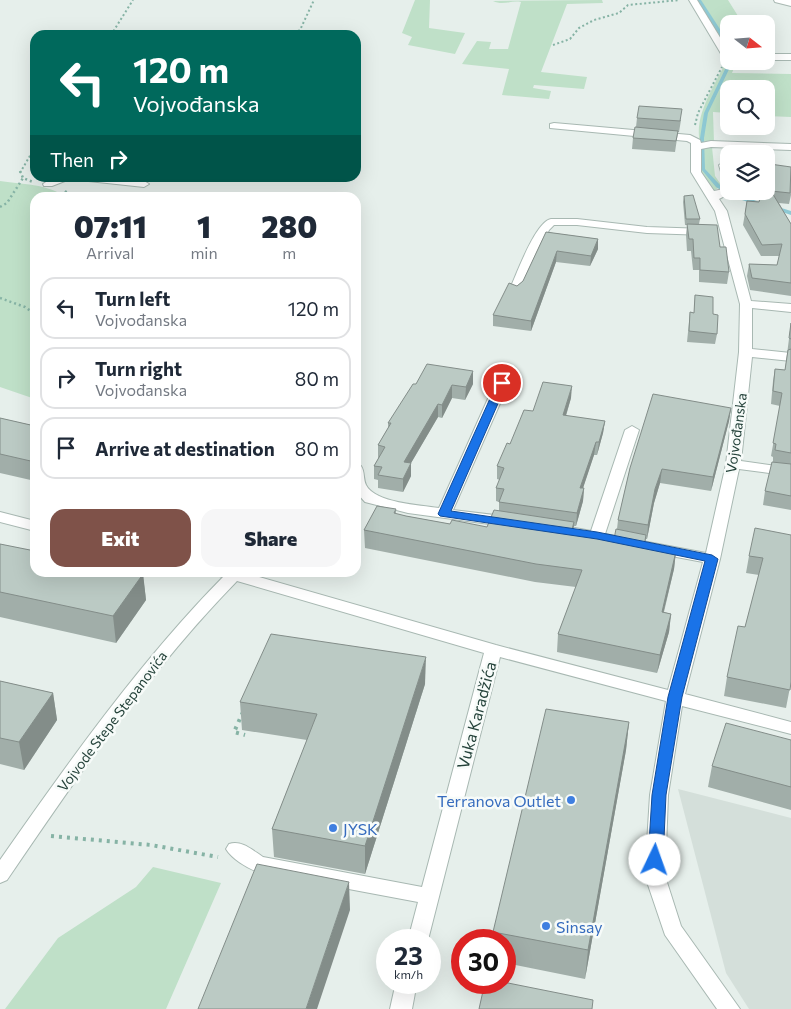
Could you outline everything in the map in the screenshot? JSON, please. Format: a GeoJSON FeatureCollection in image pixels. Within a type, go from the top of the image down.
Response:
{"type":"FeatureCollection","features":[{"type":"Feature","properties":{"kind":"street"},"geometry":{"type":"LineString","coordinates":[[693,0],[720,42]]}},
{"type":"Feature","properties":{"kind":"street"},"geometry":{"type":"LineString","coordinates":[[778,0],[791,3]]}},
{"type":"Feature","properties":{"kind":"street"},"geometry":{"type":"LineString","coordinates":[[775,56],[791,57]]}},
{"type":"Feature","properties":{"kind":"street"},"geometry":{"type":"LineString","coordinates":[[554,126],[690,138],[700,145],[791,147]]}},
{"type":"Feature","properties":{"kind":"street","name":"Vojvođanska"},"geometry":{"type":"LineString","coordinates":[[700,145],[696,172],[715,196],[721,210],[746,304],[746,352],[733,464],[712,559],[675,697],[659,795],[655,876],[672,929],[729,1009]]}},
{"type":"Feature","properties":{"kind":"street"},"geometry":{"type":"LineString","coordinates":[[48,184],[52,182]]}},
{"type":"Feature","properties":{"kind":"street"},"geometry":{"type":"LineString","coordinates":[[121,182],[144,184]]}},
{"type":"Feature","properties":{"kind":"street"},"geometry":{"type":"LineString","coordinates":[[715,196],[720,194]]}},
{"type":"Feature","properties":{"kind":"street"},"geometry":{"type":"LineString","coordinates":[[515,291],[544,229],[551,222],[577,222],[647,230],[728,232]]}},
{"type":"Feature","properties":{"kind":"street"},"geometry":{"type":"LineString","coordinates":[[746,304],[791,308]]}},
{"type":"Feature","properties":{"kind":"street"},"geometry":{"type":"LineString","coordinates":[[746,352],[791,357]]}},
{"type":"Feature","properties":{"kind":"street"},"geometry":{"type":"LineString","coordinates":[[444,514],[502,383]]}},
{"type":"Feature","properties":{"kind":"street"},"geometry":{"type":"LineString","coordinates":[[597,536],[632,430]]}},
{"type":"Feature","properties":{"kind":"street"},"geometry":{"type":"LineString","coordinates":[[733,464],[791,472]]}},
{"type":"Feature","properties":{"kind":"street"},"geometry":{"type":"LineString","coordinates":[[361,489],[370,498],[390,505],[597,536],[712,559]]}},
{"type":"Feature","properties":{"kind":"street"},"geometry":{"type":"LineString","coordinates":[[0,517],[30,525]]}},
{"type":"Feature","properties":{"kind":"street","name":"Vojvode Stepe Stepanovića"},"geometry":{"type":"LineString","coordinates":[[0,876],[28,834],[165,649],[226,577]]}},
{"type":"Feature","properties":{"kind":"street","name":"Vojvode Stepe Stepanovića"},"geometry":{"type":"LineString","coordinates":[[238,577],[493,650],[791,728]]}},
{"type":"Feature","properties":{"kind":"street","name":"Vuka Karadžića"},"geometry":{"type":"LineString","coordinates":[[421,929],[493,650]]}},
{"type":"Feature","properties":{"kind":"street"},"geometry":{"type":"LineString","coordinates":[[236,849],[258,864],[429,896]]}},
{"type":"Feature","properties":{"kind":"street"},"geometry":{"type":"LineString","coordinates":[[401,1009],[404,994]]}},
{"type":"Feature","properties":{"kind":"path"},"geometry":{"type":"LineString","coordinates":[[113,30],[133,0]]}},
{"type":"Feature","properties":{"kind":"path"},"geometry":{"type":"LineString","coordinates":[[300,30],[314,0]]}},
{"type":"Feature","properties":{"kind":"path"},"geometry":{"type":"LineString","coordinates":[[553,45],[570,39],[579,28],[594,20],[619,13],[628,5],[680,0]]}},
{"type":"Feature","properties":{"kind":"path"},"geometry":{"type":"LineString","coordinates":[[700,145],[694,130],[698,113],[720,70]]}},
{"type":"Feature","properties":{"kind":"path"},"geometry":{"type":"LineString","coordinates":[[0,207],[7,203],[23,178]]}},
{"type":"Feature","properties":{"kind":"path"},"geometry":{"type":"LineString","coordinates":[[0,298],[30,310]]}},
{"type":"Feature","properties":{"kind":"path"},"geometry":{"type":"LineString","coordinates":[[245,706],[234,732],[245,735]]}},
{"type":"Feature","properties":{"kind":"path"},"geometry":{"type":"LineString","coordinates":[[28,834],[151,845],[258,864]]}},
{"type":"Feature","properties":{"kind":"shaded area"},"geometry":{"type":"Polygon","coordinates":[[[678,789],[791,818],[791,1009],[749,1009],[726,973],[678,789]]]}},
{"type":"Feature","properties":{"kind":"green space"},"geometry":{"type":"Polygon","coordinates":[[[415,0],[430,0],[429,28],[465,33],[455,54],[408,45],[412,37],[402,33],[415,0]]]}},
{"type":"Feature","properties":{"kind":"green space"},"geometry":{"type":"Polygon","coordinates":[[[602,0],[603,3],[567,4],[541,72],[587,77],[584,89],[534,85],[533,88],[551,91],[549,99],[502,95],[509,69],[462,64],[477,41],[491,42],[489,49],[508,49],[521,2],[500,3],[493,1],[602,0]]]}},
{"type":"Feature","properties":{"kind":"green space"},"geometry":{"type":"Polygon","coordinates":[[[697,0],[728,0],[737,15],[720,15],[720,38],[697,0]]]}},
{"type":"Feature","properties":{"kind":"green space"},"geometry":{"type":"Polygon","coordinates":[[[722,70],[733,70],[732,73],[791,74],[791,117],[775,116],[775,80],[720,80],[720,112],[713,112],[714,142],[700,143],[700,121],[707,99],[722,70]]]}},
{"type":"Feature","properties":{"kind":"green space"},"geometry":{"type":"Polygon","coordinates":[[[712,147],[715,176],[720,183],[720,187],[713,191],[700,172],[698,150],[712,147]]]}},
{"type":"Feature","properties":{"kind":"green space"},"geometry":{"type":"Polygon","coordinates":[[[0,181],[43,187],[57,192],[30,192],[30,397],[0,387],[0,181]]]}},
{"type":"Feature","properties":{"kind":"green space"},"geometry":{"type":"Polygon","coordinates":[[[153,867],[221,883],[166,1009],[5,1009],[58,938],[136,887],[153,867]]]}},
{"type":"Feature","properties":{"kind":"building"},"geometry":{"type":"Polygon","coordinates":[[[639,106],[682,109],[680,121],[637,118],[639,106]]]}},
{"type":"Feature","properties":{"kind":"building"},"geometry":{"type":"Polygon","coordinates":[[[635,127],[678,131],[676,141],[633,138],[635,127]]]}},
{"type":"Feature","properties":{"kind":"building"},"geometry":{"type":"Polygon","coordinates":[[[775,165],[791,167],[790,193],[775,191],[775,165]]]}},
{"type":"Feature","properties":{"kind":"building"},"geometry":{"type":"Polygon","coordinates":[[[693,195],[700,219],[686,219],[684,196],[693,195]]]}},
{"type":"Feature","properties":{"kind":"building"},"geometry":{"type":"Polygon","coordinates":[[[775,198],[791,224],[791,283],[752,278],[749,264],[777,265],[782,244],[762,245],[745,214],[747,201],[759,202],[760,200],[775,200],[775,198]]]}},
{"type":"Feature","properties":{"kind":"building"},"geometry":{"type":"Polygon","coordinates":[[[687,224],[717,225],[720,247],[726,247],[729,272],[700,270],[700,258],[694,258],[693,239],[689,239],[687,224]]]}},
{"type":"Feature","properties":{"kind":"building"},"geometry":{"type":"Polygon","coordinates":[[[546,232],[598,239],[591,256],[557,251],[531,321],[493,315],[509,283],[517,286],[523,281],[546,232]]]}},
{"type":"Feature","properties":{"kind":"building"},"geometry":{"type":"Polygon","coordinates":[[[695,295],[713,297],[713,314],[718,315],[717,334],[689,331],[690,312],[694,313],[695,295]]]}},
{"type":"Feature","properties":{"kind":"building"},"geometry":{"type":"Polygon","coordinates":[[[791,323],[791,339],[789,338],[791,323]]]}},
{"type":"Feature","properties":{"kind":"building"},"geometry":{"type":"Polygon","coordinates":[[[791,349],[791,453],[775,450],[776,444],[773,443],[782,393],[773,391],[775,369],[785,370],[788,350],[791,349]]]}},
{"type":"Feature","properties":{"kind":"building"},"geometry":{"type":"Polygon","coordinates":[[[427,364],[473,371],[466,387],[452,385],[442,405],[438,404],[404,462],[411,463],[403,479],[378,475],[382,467],[374,466],[385,447],[378,445],[391,423],[388,423],[413,384],[416,384],[427,364]]]}},
{"type":"Feature","properties":{"kind":"building"},"geometry":{"type":"Polygon","coordinates":[[[543,382],[572,386],[563,415],[605,421],[599,442],[596,442],[580,488],[584,488],[577,513],[499,502],[504,489],[496,488],[504,468],[497,466],[507,443],[510,444],[524,410],[533,411],[543,382]]]}},
{"type":"Feature","properties":{"kind":"building"},"geometry":{"type":"Polygon","coordinates":[[[653,394],[731,408],[713,477],[662,469],[655,489],[648,525],[618,520],[630,468],[653,394]]]}},
{"type":"Feature","properties":{"kind":"building"},"geometry":{"type":"Polygon","coordinates":[[[0,418],[30,425],[30,461],[0,454],[0,418]]]}},
{"type":"Feature","properties":{"kind":"building"},"geometry":{"type":"Polygon","coordinates":[[[772,462],[791,464],[791,496],[765,491],[772,462]]]}},
{"type":"Feature","properties":{"kind":"building"},"geometry":{"type":"Polygon","coordinates":[[[377,506],[396,509],[394,513],[406,516],[450,524],[452,520],[487,527],[494,510],[574,522],[571,533],[614,539],[616,529],[646,535],[644,546],[676,551],[662,612],[671,614],[660,655],[558,634],[582,570],[536,564],[364,530],[377,506]]]}},
{"type":"Feature","properties":{"kind":"building"},"geometry":{"type":"Polygon","coordinates":[[[755,528],[791,535],[790,690],[727,677],[738,626],[745,627],[763,558],[749,556],[755,528]]]}},
{"type":"Feature","properties":{"kind":"building"},"geometry":{"type":"Polygon","coordinates":[[[0,544],[30,550],[30,577],[141,577],[113,616],[0,592],[0,544]]]}},
{"type":"Feature","properties":{"kind":"building"},"geometry":{"type":"Polygon","coordinates":[[[271,634],[426,657],[365,846],[272,829],[317,714],[240,702],[271,634]]]}},
{"type":"Feature","properties":{"kind":"building"},"geometry":{"type":"Polygon","coordinates":[[[0,681],[53,693],[19,742],[0,738],[0,681]]]}},
{"type":"Feature","properties":{"kind":"building"},"geometry":{"type":"Polygon","coordinates":[[[546,709],[629,722],[588,950],[516,936],[516,929],[494,929],[546,709]]]}},
{"type":"Feature","properties":{"kind":"building"},"geometry":{"type":"Polygon","coordinates":[[[726,723],[791,740],[791,787],[712,766],[726,723]]]}},
{"type":"Feature","properties":{"kind":"building"},"geometry":{"type":"Polygon","coordinates":[[[257,864],[349,882],[306,1009],[198,1009],[257,864]]]}},
{"type":"Feature","properties":{"kind":"building"},"geometry":{"type":"Polygon","coordinates":[[[516,985],[593,1000],[592,1009],[479,1009],[482,994],[516,994],[516,985]]]}},
{"type":"Feature","properties":{"kind":"waterway"},"geometry":{"type":"LineString","coordinates":[[699,0],[720,33]]}},
{"type":"Feature","properties":{"kind":"waterway"},"geometry":{"type":"LineString","coordinates":[[727,70],[706,113],[702,138],[703,169],[718,186],[732,195],[760,204]]}},
{"type":"Feature","properties":{"kind":"waterway"},"geometry":{"type":"LineString","coordinates":[[775,208],[791,213]]}},
{"type":"Feature","properties":{"kind":"place","name":"Terranova Outlet"},"geometry":{"type":"Point","coordinates":[571,800]}},
{"type":"Feature","properties":{"kind":"place","name":"JYSK"},"geometry":{"type":"Point","coordinates":[333,828]}},
{"type":"Feature","properties":{"kind":"place","name":"Sinsay"},"geometry":{"type":"Point","coordinates":[546,926]}},
{"type":"Feature","properties":{"kind":"route"},"geometry":{"type":"LineString","coordinates":[[502,383],[444,514],[511,522],[597,536],[712,559],[694,620],[675,697],[659,795],[655,860]]}}]}
